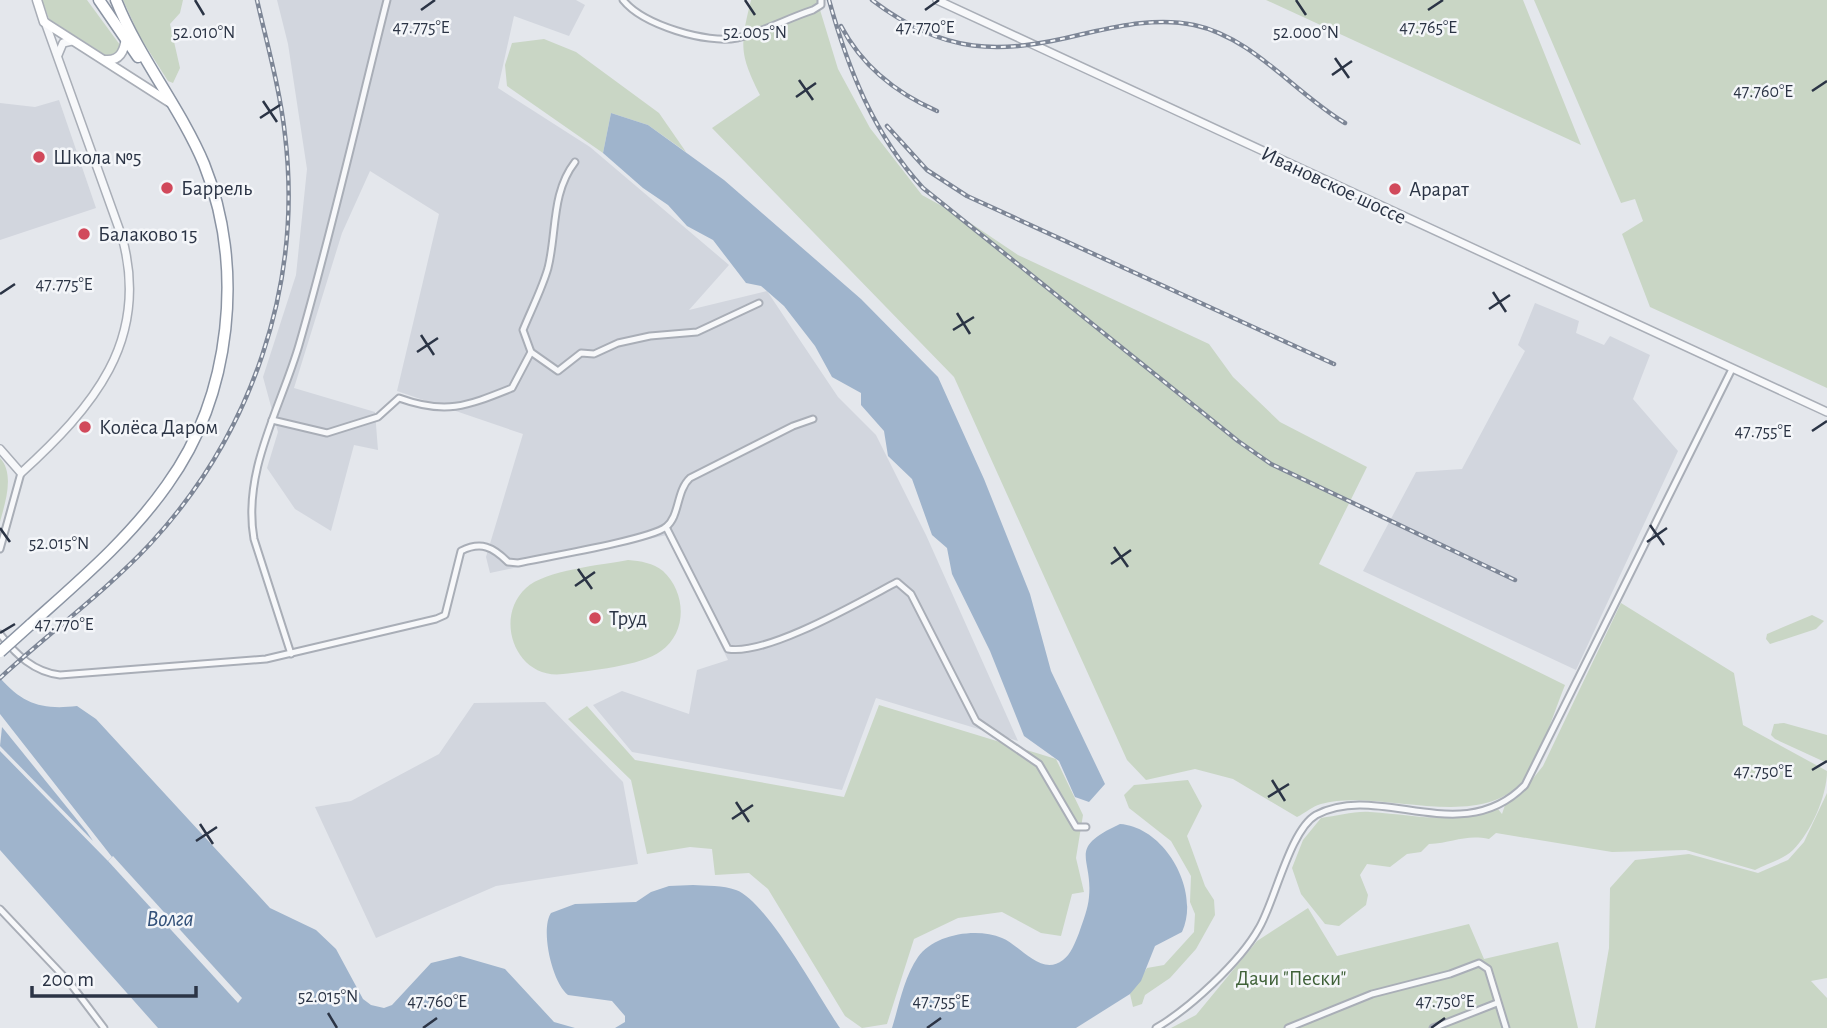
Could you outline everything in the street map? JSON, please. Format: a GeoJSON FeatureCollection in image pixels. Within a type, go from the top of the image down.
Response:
{"type":"FeatureCollection","features":[{"type":"Feature","properties":{"kind":"highway"},"geometry":{"type":"LineString","coordinates":[[97,0],[109,16],[128,33]]}},
{"type":"Feature","properties":{"kind":"highway"},"geometry":{"type":"LineString","coordinates":[[0,652],[95,566],[147,511],[184,459],[205,414],[213,386],[227,300],[223,237],[203,164],[128,33],[116,0]]}},
{"type":"Feature","properties":{"kind":"main road"},"geometry":{"type":"LineString","coordinates":[[37,0],[44,22],[169,102]]}},
{"type":"Feature","properties":{"kind":"main road"},"geometry":{"type":"LineString","coordinates":[[104,60],[118,58],[128,33]]}},
{"type":"Feature","properties":{"kind":"street"},"geometry":{"type":"LineString","coordinates":[[291,654],[251,521],[254,480],[299,346],[387,0]]}},
{"type":"Feature","properties":{"kind":"street"},"geometry":{"type":"LineString","coordinates":[[623,0],[652,21],[705,38],[715,38],[747,34],[813,10],[821,5],[821,0]]}},
{"type":"Feature","properties":{"kind":"street","name":"Ивановское шоссе"},"geometry":{"type":"LineString","coordinates":[[937,0],[1827,412]]}},
{"type":"Feature","properties":{"kind":"street"},"geometry":{"type":"LineString","coordinates":[[0,549],[21,473],[80,416],[103,383],[121,343],[129,301],[129,267],[122,237],[44,22]]}},
{"type":"Feature","properties":{"kind":"street"},"geometry":{"type":"LineString","coordinates":[[58,55],[60,46],[72,41]]}},
{"type":"Feature","properties":{"kind":"street"},"geometry":{"type":"LineString","coordinates":[[575,162],[566,174],[552,222],[548,267],[523,330],[531,352],[558,371],[581,354],[594,354],[618,343],[650,336],[697,332],[759,303]]}},
{"type":"Feature","properties":{"kind":"street"},"geometry":{"type":"LineString","coordinates":[[272,420],[327,433],[378,417],[399,398],[426,408],[463,408],[512,388],[531,352]]}},
{"type":"Feature","properties":{"kind":"street"},"geometry":{"type":"LineString","coordinates":[[1156,1028],[1182,1010],[1257,932],[1272,904],[1300,832],[1313,817],[1332,810],[1369,805],[1461,814],[1500,804],[1525,785],[1732,369]]}},
{"type":"Feature","properties":{"kind":"street"},"geometry":{"type":"LineString","coordinates":[[0,634],[33,667],[60,675],[238,663],[291,654],[445,615],[461,551],[474,545],[495,549],[508,562],[518,563],[620,541],[666,527],[671,521],[683,485],[690,478],[793,425],[813,419]]}},
{"type":"Feature","properties":{"kind":"street"},"geometry":{"type":"LineString","coordinates":[[0,449],[21,473]]}},
{"type":"Feature","properties":{"kind":"street"},"geometry":{"type":"LineString","coordinates":[[666,527],[728,649],[737,650],[785,636],[827,619],[897,582],[911,594],[976,721],[1039,764],[1076,827],[1086,827]]}},
{"type":"Feature","properties":{"kind":"street"},"geometry":{"type":"LineString","coordinates":[[0,909],[70,983],[104,1028]]}},
{"type":"Feature","properties":{"kind":"street"},"geometry":{"type":"LineString","coordinates":[[1288,1028],[1372,994],[1450,974],[1479,963],[1488,969],[1506,1028]]}},
{"type":"Feature","properties":{"kind":"street"},"geometry":{"type":"LineString","coordinates":[[1433,1028],[1497,1003]]}},
{"type":"Feature","properties":{"kind":"shaded area"},"geometry":{"type":"Polygon","coordinates":[[[277,0],[576,0],[585,5],[569,36],[514,16],[498,88],[590,147],[729,265],[689,310],[767,291],[838,397],[876,435],[926,535],[1018,741],[876,698],[842,790],[632,752],[593,705],[622,691],[689,714],[697,670],[728,660],[667,535],[490,573],[486,557],[523,434],[397,391],[439,214],[370,171],[342,233],[294,388],[375,412],[378,450],[354,445],[331,531],[295,509],[267,468],[278,432],[263,377],[296,275],[307,169],[288,44],[277,0]]]}},
{"type":"Feature","properties":{"kind":"shaded area","name":"Школа №5"},"geometry":{"type":"Polygon","coordinates":[[[59,100],[96,208],[0,240],[0,103],[35,107],[59,100]]]}},
{"type":"Feature","properties":{"kind":"shaded area"},"geometry":{"type":"Polygon","coordinates":[[[1535,303],[1579,321],[1576,333],[1604,345],[1610,336],[1650,355],[1633,399],[1678,451],[1576,670],[1363,571],[1416,472],[1462,469],[1525,351],[1518,345],[1535,303]]]}},
{"type":"Feature","properties":{"kind":"shaded area"},"geometry":{"type":"Polygon","coordinates":[[[545,702],[623,782],[638,864],[496,886],[376,938],[315,807],[351,801],[439,754],[474,703],[545,702]]]}},
{"type":"Feature","properties":{"kind":"green space"},"geometry":{"type":"Polygon","coordinates":[[[42,0],[87,0],[120,45],[120,51],[107,56],[49,19],[42,0]]]}},
{"type":"Feature","properties":{"kind":"green space"},"geometry":{"type":"Polygon","coordinates":[[[123,0],[183,0],[180,13],[170,24],[180,68],[173,83],[168,81],[140,37],[123,0]]]}},
{"type":"Feature","properties":{"kind":"green space"},"geometry":{"type":"Polygon","coordinates":[[[751,0],[817,0],[838,69],[870,128],[922,195],[960,216],[1018,255],[1209,344],[1233,377],[1280,422],[1367,467],[1319,564],[1565,685],[1542,746],[1525,778],[1506,795],[1483,804],[1457,807],[1345,800],[1318,805],[1297,817],[1233,779],[1195,769],[1146,780],[1127,760],[954,377],[712,128],[760,95],[748,69],[743,39],[751,0]]]}},
{"type":"Feature","properties":{"kind":"green space"},"geometry":{"type":"Polygon","coordinates":[[[1266,0],[1523,0],[1581,145],[1266,0]]]}},
{"type":"Feature","properties":{"kind":"green space"},"geometry":{"type":"Polygon","coordinates":[[[1534,0],[1827,0],[1827,388],[1650,307],[1622,234],[1643,221],[1635,199],[1621,203],[1534,0]]]}},
{"type":"Feature","properties":{"kind":"green space"},"geometry":{"type":"Polygon","coordinates":[[[544,39],[576,52],[659,113],[686,152],[648,125],[611,113],[603,153],[507,86],[505,65],[512,43],[544,39]]]}},
{"type":"Feature","properties":{"kind":"green space"},"geometry":{"type":"Polygon","coordinates":[[[0,458],[5,465],[8,480],[0,522],[0,458]]]}},
{"type":"Feature","properties":{"kind":"green space","name":"Труд"},"geometry":{"type":"Polygon","coordinates":[[[628,560],[659,568],[671,580],[680,601],[681,612],[680,623],[670,643],[641,661],[563,674],[547,673],[533,667],[522,657],[514,645],[511,615],[516,601],[526,588],[560,573],[628,560]]]}},
{"type":"Feature","properties":{"kind":"green space"},"geometry":{"type":"Polygon","coordinates":[[[1621,603],[1734,673],[1743,725],[1827,771],[1817,813],[1806,834],[1793,850],[1755,870],[1686,850],[1612,852],[1496,833],[1489,839],[1466,838],[1429,844],[1421,852],[1407,854],[1390,867],[1367,864],[1360,875],[1368,895],[1366,905],[1339,926],[1325,924],[1301,894],[1292,868],[1303,840],[1321,818],[1364,812],[1449,818],[1498,809],[1502,814],[1505,805],[1519,796],[1543,766],[1621,603]]]}},
{"type":"Feature","properties":{"kind":"green space"},"geometry":{"type":"Polygon","coordinates":[[[1812,615],[1824,621],[1816,629],[1770,644],[1766,639],[1767,634],[1812,615]]]}},
{"type":"Feature","properties":{"kind":"green space"},"geometry":{"type":"Polygon","coordinates":[[[879,705],[1056,759],[1083,815],[1076,858],[1084,892],[1072,894],[1061,936],[1041,933],[1002,912],[958,918],[914,939],[887,1024],[862,1028],[845,1016],[768,889],[749,873],[715,875],[712,849],[690,847],[647,854],[631,780],[568,719],[587,706],[635,760],[844,797],[879,705]]]}},
{"type":"Feature","properties":{"kind":"green space"},"geometry":{"type":"Polygon","coordinates":[[[1784,723],[1827,735],[1827,763],[1775,739],[1771,735],[1774,724],[1784,723]]]}},
{"type":"Feature","properties":{"kind":"green space"},"geometry":{"type":"Polygon","coordinates":[[[1188,780],[1202,806],[1187,836],[1205,886],[1214,900],[1215,915],[1196,949],[1170,978],[1145,995],[1142,1004],[1133,1007],[1130,994],[1147,968],[1164,965],[1194,932],[1195,914],[1190,902],[1191,876],[1171,841],[1129,808],[1124,795],[1134,785],[1188,780]]]}},
{"type":"Feature","properties":{"kind":"green space"},"geometry":{"type":"Polygon","coordinates":[[[1827,793],[1827,978],[1811,981],[1827,998],[1827,1028],[1595,1028],[1609,948],[1610,888],[1635,860],[1689,854],[1758,873],[1788,860],[1804,842],[1827,793]]]}},
{"type":"Feature","properties":{"kind":"green space","name":"Дачи \"Пески\""},"geometry":{"type":"Polygon","coordinates":[[[1308,908],[1337,956],[1469,924],[1484,959],[1558,942],[1578,1028],[1171,1028],[1196,1015],[1257,941],[1308,908]]]}},
{"type":"Feature","properties":{"kind":"water"},"geometry":{"type":"Polygon","coordinates":[[[611,113],[648,125],[724,180],[861,299],[938,377],[984,479],[1030,594],[1051,671],[1105,784],[1089,802],[1075,797],[1059,761],[1024,736],[990,651],[952,574],[947,548],[932,535],[912,479],[888,456],[884,431],[861,405],[861,393],[832,377],[815,346],[784,306],[761,286],[746,283],[713,240],[687,226],[668,205],[643,188],[603,153],[611,113]]]}},
{"type":"Feature","properties":{"kind":"water","name":"Волга"},"geometry":{"type":"Polygon","coordinates":[[[0,678],[17,694],[34,703],[53,707],[77,706],[96,719],[270,908],[316,930],[336,949],[363,999],[371,1005],[384,1008],[392,1005],[431,963],[460,956],[505,969],[554,1022],[575,1028],[158,1028],[0,850],[0,751],[108,861],[112,857],[0,714],[0,678]]]}},
{"type":"Feature","properties":{"kind":"water"},"geometry":{"type":"Polygon","coordinates":[[[2,727],[87,832],[93,841],[0,746],[2,727]]]}},
{"type":"Feature","properties":{"kind":"water"},"geometry":{"type":"Polygon","coordinates":[[[1120,824],[1151,836],[1164,849],[1183,881],[1187,898],[1187,916],[1182,932],[1155,946],[1141,981],[1130,994],[1076,1028],[892,1028],[905,982],[913,965],[925,949],[945,938],[981,933],[1002,938],[1031,958],[1047,965],[1066,958],[1076,941],[1088,906],[1088,847],[1093,840],[1120,824]]]}},
{"type":"Feature","properties":{"kind":"water"},"geometry":{"type":"Polygon","coordinates":[[[669,886],[731,888],[749,898],[792,952],[840,1028],[615,1028],[625,1022],[625,1016],[612,1001],[568,995],[562,989],[547,943],[551,913],[575,904],[636,902],[651,892],[669,886]]]}},
{"type":"Feature","properties":{"kind":"pier"},"geometry":{"type":"Polygon","coordinates":[[[113,856],[242,998],[238,1003],[108,861],[113,856]]]}},
{"type":"Feature","properties":{"kind":"railway"},"geometry":{"type":"LineString","coordinates":[[0,678],[133,562],[186,501],[217,455],[242,406],[262,354],[277,301],[286,247],[289,191],[283,118],[257,0]]}},
{"type":"Feature","properties":{"kind":"railway"},"geometry":{"type":"LineString","coordinates":[[829,0],[845,51],[865,100],[890,146],[923,188],[1238,441],[1271,464],[1515,580]]}},
{"type":"Feature","properties":{"kind":"railway"},"geometry":{"type":"LineString","coordinates":[[872,0],[898,18],[948,40],[998,47],[1053,41],[1138,24],[1166,22],[1194,25],[1215,31],[1254,53],[1345,123]]}},
{"type":"Feature","properties":{"kind":"railway"},"geometry":{"type":"LineString","coordinates":[[841,26],[859,54],[882,77],[908,96],[937,111]]}},
{"type":"Feature","properties":{"kind":"railway"},"geometry":{"type":"LineString","coordinates":[[887,126],[927,170],[967,196],[1334,364]]}},
{"type":"Feature","properties":{"kind":"place","name":"Школа №5"},"geometry":{"type":"Point","coordinates":[39,157]}},
{"type":"Feature","properties":{"kind":"place","name":"Баррель"},"geometry":{"type":"Point","coordinates":[167,188]}},
{"type":"Feature","properties":{"kind":"place","name":"Арарат"},"geometry":{"type":"Point","coordinates":[1395,189]}},
{"type":"Feature","properties":{"kind":"place","name":"Балаково 15"},"geometry":{"type":"Point","coordinates":[84,234]}},
{"type":"Feature","properties":{"kind":"place","name":"Колёса Даром"},"geometry":{"type":"Point","coordinates":[85,427]}},
{"type":"Feature","properties":{"kind":"place","name":"Труд"},"geometry":{"type":"Point","coordinates":[595,618]}}]}
